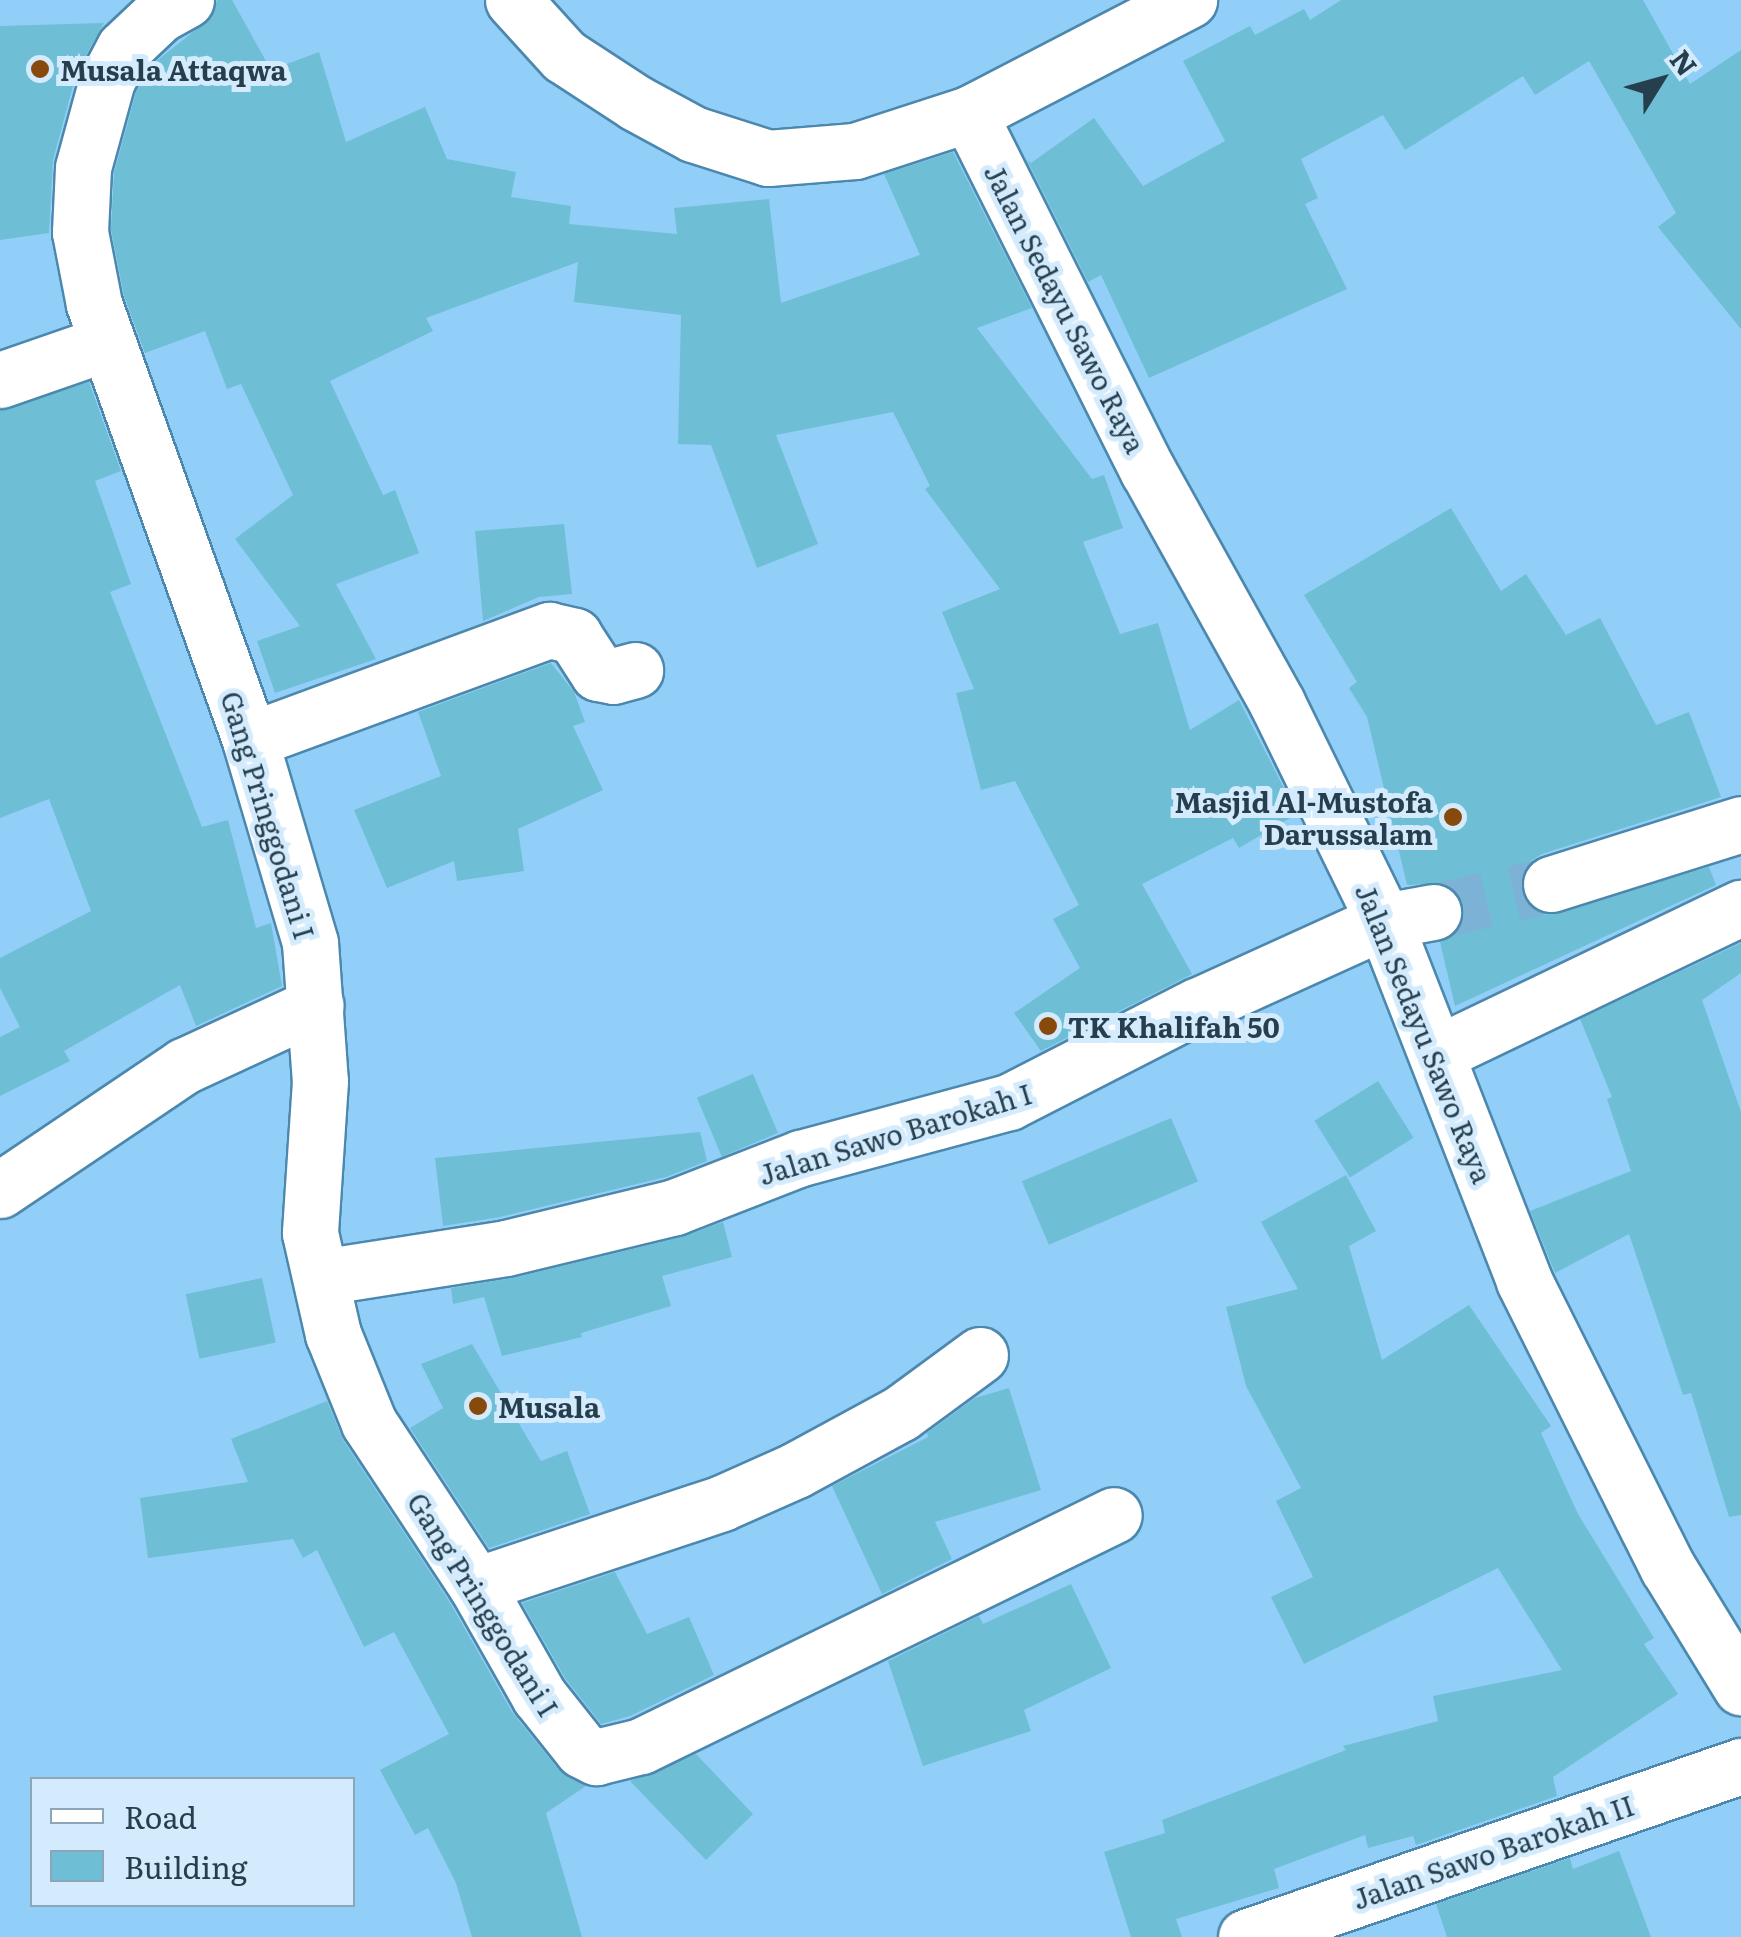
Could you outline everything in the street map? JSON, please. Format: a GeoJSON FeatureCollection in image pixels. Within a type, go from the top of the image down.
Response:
{"type":"FeatureCollection","features":[{"type":"Feature","properties":{"kind":"street","name":"Gang Pringgodani I"},"geometry":{"type":"LineString","coordinates":[[186,0],[159,15],[124,48],[106,80],[83,168],[80,232],[94,304],[250,740],[310,942],[320,1081],[310,1233],[333,1334],[369,1423],[476,1585],[559,1725],[582,1750],[596,1757],[641,1746],[1114,1515]]}},
{"type":"Feature","properties":{"kind":"street"},"geometry":{"type":"LineString","coordinates":[[512,0],[564,56],[636,102],[693,134],[768,158],[855,152],[969,114],[1189,0]]}},
{"type":"Feature","properties":{"kind":"street","name":"Jalan Sedayu Sawo Raya"},"geometry":{"type":"LineString","coordinates":[[969,114],[1148,471],[1276,702],[1408,916],[1438,1052],[1524,1281],[1668,1568],[1741,1687]]}},
{"type":"Feature","properties":{"kind":"street"},"geometry":{"type":"LineString","coordinates":[[0,380],[108,343]]}},
{"type":"Feature","properties":{"kind":"street"},"geometry":{"type":"LineString","coordinates":[[250,740],[549,630],[574,636],[598,673],[613,676],[635,670]]}},
{"type":"Feature","properties":{"kind":"street"},"geometry":{"type":"LineString","coordinates":[[1551,884],[1741,824]]}},
{"type":"Feature","properties":{"kind":"street"},"geometry":{"type":"LineString","coordinates":[[1438,1052],[1741,908]]}},
{"type":"Feature","properties":{"kind":"street","name":"Jalan Sawo Barokah I"},"geometry":{"type":"LineString","coordinates":[[322,1276],[506,1248],[674,1207],[801,1158],[1009,1102],[1197,1006],[1408,916]]}},
{"type":"Feature","properties":{"kind":"street"},"geometry":{"type":"LineString","coordinates":[[0,1190],[184,1066],[316,1005]]}},
{"type":"Feature","properties":{"kind":"street"},"geometry":{"type":"LineString","coordinates":[[476,1585],[722,1502],[796,1470],[902,1413],[980,1355]]}},
{"type":"Feature","properties":{"kind":"street","name":"Jalan Sawo Barokah II"},"geometry":{"type":"LineString","coordinates":[[1246,1937],[1741,1766]]}},
{"type":"Feature","properties":{"kind":"building"},"geometry":{"type":"Polygon","coordinates":[[[217,0],[232,0],[271,70],[319,52],[346,142],[425,107],[447,159],[516,172],[511,197],[571,206],[569,224],[677,234],[674,208],[769,199],[781,303],[920,255],[884,174],[953,152],[1032,308],[977,328],[1092,479],[1104,475],[1123,528],[1083,542],[1120,634],[1158,623],[1190,730],[1239,700],[1297,814],[1239,848],[1233,838],[1142,884],[1192,974],[1041,1051],[1014,1013],[1080,968],[1053,919],[1079,905],[1015,781],[981,790],[956,693],[974,689],[942,612],[1000,589],[925,489],[930,486],[893,412],[776,435],[818,544],[757,568],[711,445],[678,444],[681,315],[574,302],[578,262],[426,318],[433,331],[330,381],[383,495],[395,490],[419,553],[336,584],[376,659],[275,693],[257,641],[300,626],[235,539],[293,495],[241,384],[227,389],[205,331],[145,353],[124,296],[111,230],[114,173],[136,92],[149,67],[212,17],[217,0]]]}},
{"type":"Feature","properties":{"kind":"building"},"geometry":{"type":"Polygon","coordinates":[[[1341,0],[1643,0],[1690,84],[1741,50],[1741,329],[1658,227],[1676,213],[1589,61],[1535,95],[1523,76],[1405,150],[1383,115],[1301,159],[1318,198],[1305,204],[1347,289],[1149,378],[1101,275],[1088,282],[1027,160],[1031,163],[1094,118],[1143,186],[1225,141],[1183,61],[1250,26],[1255,35],[1304,9],[1310,20],[1341,0]]]}},
{"type":"Feature","properties":{"kind":"building"},"geometry":{"type":"Polygon","coordinates":[[[104,23],[77,71],[53,160],[49,233],[0,240],[0,26],[104,23]]]}},
{"type":"Feature","properties":{"kind":"building"},"geometry":{"type":"Polygon","coordinates":[[[89,382],[121,471],[95,481],[131,584],[110,592],[202,827],[228,820],[256,928],[271,923],[282,986],[196,1026],[180,985],[64,1051],[70,1061],[0,1096],[0,1037],[20,1027],[0,988],[0,958],[91,911],[49,799],[0,818],[0,410],[89,382]]]}},
{"type":"Feature","properties":{"kind":"building"},"geometry":{"type":"Polygon","coordinates":[[[1451,508],[1501,591],[1526,574],[1566,635],[1600,618],[1656,725],[1689,712],[1721,797],[1542,854],[1529,862],[1521,876],[1521,892],[1529,906],[1545,915],[1709,867],[1716,885],[1455,1006],[1440,942],[1454,935],[1462,923],[1463,905],[1456,891],[1444,883],[1407,885],[1367,717],[1349,688],[1357,682],[1304,595],[1451,508]]]}},
{"type":"Feature","properties":{"kind":"building"},"geometry":{"type":"Polygon","coordinates":[[[564,524],[572,594],[539,597],[483,621],[475,531],[564,524]]]}},
{"type":"Feature","properties":{"kind":"building"},"geometry":{"type":"Polygon","coordinates":[[[551,663],[574,692],[585,722],[573,726],[603,790],[518,829],[524,871],[457,881],[454,861],[387,888],[354,810],[441,776],[418,712],[551,663]]]}},
{"type":"Feature","properties":{"kind":"building"},"geometry":{"type":"Polygon","coordinates":[[[1741,943],[1741,973],[1702,1000],[1741,1112],[1741,1515],[1729,1517],[1691,1393],[1683,1395],[1629,1234],[1555,1273],[1530,1211],[1631,1171],[1607,1099],[1612,1097],[1580,1019],[1741,943]]]}},
{"type":"Feature","properties":{"kind":"building"},"geometry":{"type":"Polygon","coordinates":[[[753,1074],[778,1133],[722,1157],[697,1098],[753,1074]]]}},
{"type":"Feature","properties":{"kind":"building"},"geometry":{"type":"Polygon","coordinates":[[[1378,1081],[1414,1138],[1350,1178],[1314,1121],[1378,1081]]]}},
{"type":"Feature","properties":{"kind":"building"},"geometry":{"type":"Polygon","coordinates":[[[1171,1118],[1198,1182],[1049,1245],[1022,1181],[1171,1118]]]}},
{"type":"Feature","properties":{"kind":"building"},"geometry":{"type":"Polygon","coordinates":[[[700,1132],[707,1161],[666,1177],[500,1217],[443,1226],[435,1158],[700,1132]]]}},
{"type":"Feature","properties":{"kind":"building"},"geometry":{"type":"Polygon","coordinates":[[[1346,1175],[1376,1231],[1349,1246],[1382,1360],[1469,1305],[1551,1426],[1541,1433],[1578,1514],[1654,1638],[1644,1644],[1678,1694],[1553,1777],[1557,1796],[1416,1845],[1413,1836],[1368,1848],[1365,1835],[1274,1869],[1279,1888],[1176,1919],[1182,1937],[1131,1937],[1104,1852],[1165,1833],[1162,1820],[1346,1750],[1343,1746],[1438,1721],[1433,1696],[1562,1670],[1498,1568],[1304,1664],[1271,1597],[1313,1577],[1276,1501],[1301,1488],[1246,1386],[1226,1307],[1298,1289],[1261,1222],[1346,1175]]]}},
{"type":"Feature","properties":{"kind":"building"},"geometry":{"type":"Polygon","coordinates":[[[723,1222],[732,1257],[662,1276],[671,1306],[581,1333],[582,1337],[502,1356],[484,1297],[453,1304],[451,1288],[513,1278],[682,1237],[723,1222]]]}},
{"type":"Feature","properties":{"kind":"building"},"geometry":{"type":"Polygon","coordinates":[[[262,1278],[276,1343],[199,1359],[186,1294],[262,1278]]]}},
{"type":"Feature","properties":{"kind":"building"},"geometry":{"type":"Polygon","coordinates":[[[472,1344],[541,1461],[567,1451],[590,1514],[489,1548],[410,1428],[443,1408],[421,1364],[472,1344]]]}},
{"type":"Feature","properties":{"kind":"building"},"geometry":{"type":"Polygon","coordinates":[[[1009,1388],[1041,1490],[935,1522],[952,1559],[882,1594],[832,1486],[928,1437],[927,1433],[975,1398],[1009,1388]]]}},
{"type":"Feature","properties":{"kind":"building"},"geometry":{"type":"Polygon","coordinates":[[[327,1401],[343,1440],[449,1601],[512,1712],[558,1769],[586,1786],[546,1813],[582,1937],[472,1937],[456,1883],[428,1828],[415,1835],[380,1770],[449,1734],[394,1632],[364,1647],[317,1550],[303,1558],[293,1539],[148,1558],[140,1498],[248,1482],[231,1439],[327,1401]]]}},
{"type":"Feature","properties":{"kind":"building"},"geometry":{"type":"Polygon","coordinates":[[[615,1572],[647,1634],[689,1617],[714,1675],[630,1716],[601,1724],[565,1678],[522,1603],[615,1572]]]}},
{"type":"Feature","properties":{"kind":"building"},"geometry":{"type":"Polygon","coordinates":[[[1071,1584],[1111,1668],[1024,1710],[1031,1731],[923,1766],[888,1661],[979,1616],[983,1624],[1071,1584]]]}},
{"type":"Feature","properties":{"kind":"building"},"geometry":{"type":"Polygon","coordinates":[[[696,1754],[753,1814],[706,1860],[630,1781],[696,1754]]]}},
{"type":"Feature","properties":{"kind":"building"},"geometry":{"type":"Polygon","coordinates":[[[1619,1851],[1651,1937],[1447,1937],[1436,1904],[1570,1858],[1573,1869],[1619,1851]]]}},
{"type":"Feature","properties":{"kind":"tunnel"},"geometry":{"type":"LineString","coordinates":[[1433,912],[1551,884]]}},
{"type":"Feature","properties":{"kind":"place","name":"Musala Attaqwa"},"geometry":{"type":"Point","coordinates":[40,69]}},
{"type":"Feature","properties":{"kind":"place","name":"Masjid Al-Mustofa Darussalam"},"geometry":{"type":"Point","coordinates":[1453,817]}},
{"type":"Feature","properties":{"kind":"place","name":"TK Khalifah 50"},"geometry":{"type":"Point","coordinates":[1048,1026]}},
{"type":"Feature","properties":{"kind":"place","name":"Musala"},"geometry":{"type":"Point","coordinates":[478,1406]}}]}
